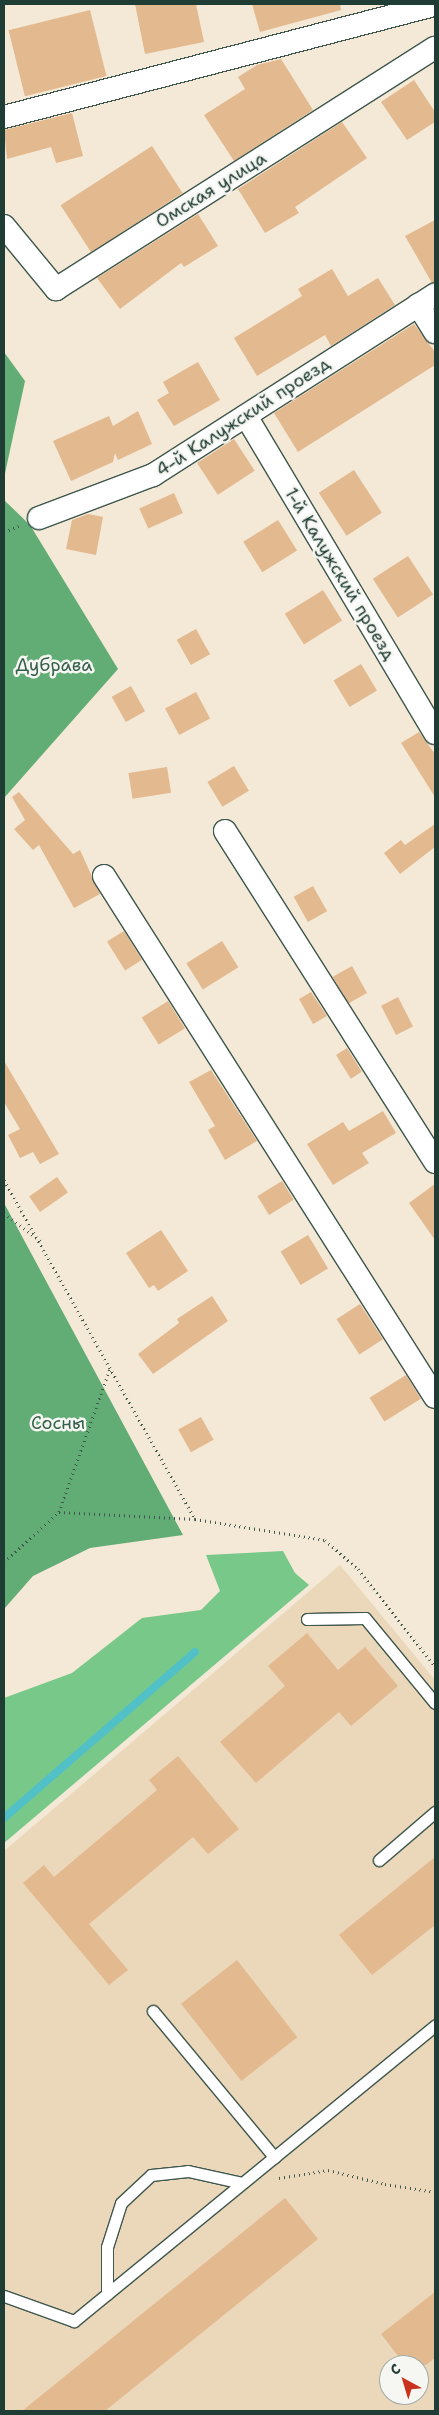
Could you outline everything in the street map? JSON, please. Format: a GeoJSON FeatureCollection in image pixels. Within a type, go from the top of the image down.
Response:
{"type":"FeatureCollection","features":[{"type":"Feature","properties":{"kind":"street"},"geometry":{"type":"LineString","coordinates":[[4,117],[435,4]]}},
{"type":"Feature","properties":{"kind":"street","name":"Омская улица"},"geometry":{"type":"LineString","coordinates":[[4,226],[56,289],[435,48]]}},
{"type":"Feature","properties":{"kind":"street"},"geometry":{"type":"LineString","coordinates":[[427,300],[435,332]]}},
{"type":"Feature","properties":{"kind":"street","name":"4-й Калужский проезд"},"geometry":{"type":"LineString","coordinates":[[39,518],[153,475],[427,300]]}},
{"type":"Feature","properties":{"kind":"street","name":"1-й Калужский проезд"},"geometry":{"type":"LineString","coordinates":[[246,416],[435,733]]}},
{"type":"Feature","properties":{"kind":"street"},"geometry":{"type":"LineString","coordinates":[[225,831],[435,1162]]}},
{"type":"Feature","properties":{"kind":"street"},"geometry":{"type":"LineString","coordinates":[[104,876],[435,1397]]}},
{"type":"Feature","properties":{"kind":"lane"},"geometry":{"type":"LineString","coordinates":[[308,1619],[365,1618],[435,1703]]}},
{"type":"Feature","properties":{"kind":"lane"},"geometry":{"type":"LineString","coordinates":[[379,1860],[435,1812]]}},
{"type":"Feature","properties":{"kind":"lane"},"geometry":{"type":"LineString","coordinates":[[154,2011],[274,2157]]}},
{"type":"Feature","properties":{"kind":"lane"},"geometry":{"type":"LineString","coordinates":[[4,2296],[74,2321],[435,2025]]}},
{"type":"Feature","properties":{"kind":"lane"},"geometry":{"type":"LineString","coordinates":[[107,2294],[107,2247],[120,2203],[151,2175],[188,2171],[242,2183]]}},
{"type":"Feature","properties":{"kind":"path"},"geometry":{"type":"LineString","coordinates":[[4,1180],[195,1519]]}},
{"type":"Feature","properties":{"kind":"path"},"geometry":{"type":"LineString","coordinates":[[4,1214],[41,1241]]}},
{"type":"Feature","properties":{"kind":"path"},"geometry":{"type":"LineString","coordinates":[[4,1562],[59,1512],[110,1369]]}},
{"type":"Feature","properties":{"kind":"path"},"geometry":{"type":"LineString","coordinates":[[59,1512],[195,1519],[325,1540],[358,1569],[435,1666]]}},
{"type":"Feature","properties":{"kind":"path"},"geometry":{"type":"LineString","coordinates":[[242,2183],[328,2170],[385,2184],[435,2192]]}},
{"type":"Feature","properties":{"kind":"shaded area"},"geometry":{"type":"Polygon","coordinates":[[[340,1565],[435,1680],[435,2411],[4,2411],[4,1851],[340,1565]]]}},
{"type":"Feature","properties":{"kind":"green space"},"geometry":{"type":"Polygon","coordinates":[[[4,352],[25,381],[4,478],[4,352]]]}},
{"type":"Feature","properties":{"kind":"green space","name":"Дубрава"},"geometry":{"type":"Polygon","coordinates":[[[4,500],[30,525],[118,669],[4,798],[4,500]]]}},
{"type":"Feature","properties":{"kind":"green space","name":"Сосны"},"geometry":{"type":"Polygon","coordinates":[[[4,1203],[183,1535],[90,1548],[33,1576],[4,1609],[4,1203]]]}},
{"type":"Feature","properties":{"kind":"green space"},"geometry":{"type":"Polygon","coordinates":[[[283,1551],[295,1573],[309,1585],[4,1843],[4,1698],[72,1673],[142,1618],[201,1610],[220,1591],[206,1555],[283,1551]]]}},
{"type":"Feature","properties":{"kind":"building"},"geometry":{"type":"Polygon","coordinates":[[[135,4],[196,4],[204,42],[145,54],[135,4]]]}},
{"type":"Feature","properties":{"kind":"building"},"geometry":{"type":"Polygon","coordinates":[[[252,4],[340,4],[341,10],[260,32],[252,4]]]}},
{"type":"Feature","properties":{"kind":"building"},"geometry":{"type":"Polygon","coordinates":[[[90,10],[106,76],[25,96],[8,30],[90,10]]]}},
{"type":"Feature","properties":{"kind":"building"},"geometry":{"type":"Polygon","coordinates":[[[281,59],[313,110],[234,161],[204,115],[245,89],[238,77],[257,65],[281,59]]]}},
{"type":"Feature","properties":{"kind":"building"},"geometry":{"type":"Polygon","coordinates":[[[414,80],[435,112],[435,122],[407,140],[381,102],[414,80]]]}},
{"type":"Feature","properties":{"kind":"building"},"geometry":{"type":"Polygon","coordinates":[[[72,113],[83,156],[56,163],[51,147],[7,159],[4,130],[72,113]]]}},
{"type":"Feature","properties":{"kind":"building"},"geometry":{"type":"Polygon","coordinates":[[[342,122],[367,158],[295,207],[299,213],[265,233],[238,189],[342,122]]]}},
{"type":"Feature","properties":{"kind":"building"},"geometry":{"type":"Polygon","coordinates":[[[152,146],[182,193],[91,252],[61,205],[152,146]]]}},
{"type":"Feature","properties":{"kind":"building"},"geometry":{"type":"Polygon","coordinates":[[[198,214],[218,246],[184,267],[181,263],[120,309],[97,278],[198,214]]]}},
{"type":"Feature","properties":{"kind":"building"},"geometry":{"type":"Polygon","coordinates":[[[435,220],[435,282],[432,283],[405,236],[435,220]]]}},
{"type":"Feature","properties":{"kind":"building"},"geometry":{"type":"Polygon","coordinates":[[[332,269],[348,296],[378,278],[395,305],[331,346],[325,335],[257,376],[234,338],[302,296],[298,289],[332,269]]]}},
{"type":"Feature","properties":{"kind":"building"},"geometry":{"type":"Polygon","coordinates":[[[414,324],[435,352],[435,365],[298,452],[274,413],[414,324]]]}},
{"type":"Feature","properties":{"kind":"building"},"geometry":{"type":"Polygon","coordinates":[[[198,362],[220,400],[174,426],[157,400],[169,393],[163,382],[198,362]]]}},
{"type":"Feature","properties":{"kind":"building"},"geometry":{"type":"Polygon","coordinates":[[[138,411],[152,444],[118,460],[115,453],[113,462],[71,481],[53,441],[109,416],[113,426],[138,411]]]}},
{"type":"Feature","properties":{"kind":"building"},"geometry":{"type":"Polygon","coordinates":[[[234,439],[255,471],[218,495],[197,463],[234,439]]]}},
{"type":"Feature","properties":{"kind":"building"},"geometry":{"type":"Polygon","coordinates":[[[354,470],[382,513],[347,536],[319,493],[354,470]]]}},
{"type":"Feature","properties":{"kind":"building"},"geometry":{"type":"Polygon","coordinates":[[[174,493],[183,513],[148,529],[139,508],[174,493]]]}},
{"type":"Feature","properties":{"kind":"building"},"geometry":{"type":"Polygon","coordinates":[[[88,514],[103,517],[96,555],[66,549],[72,520],[88,514]]]}},
{"type":"Feature","properties":{"kind":"building"},"geometry":{"type":"Polygon","coordinates":[[[278,520],[297,551],[262,572],[243,542],[278,520]]]}},
{"type":"Feature","properties":{"kind":"building"},"geometry":{"type":"Polygon","coordinates":[[[408,556],[433,595],[398,617],[373,579],[408,556]]]}},
{"type":"Feature","properties":{"kind":"building"},"geometry":{"type":"Polygon","coordinates":[[[323,590],[342,621],[304,644],[285,614],[323,590]]]}},
{"type":"Feature","properties":{"kind":"building"},"geometry":{"type":"Polygon","coordinates":[[[196,629],[210,654],[191,665],[177,640],[196,629]]]}},
{"type":"Feature","properties":{"kind":"building"},"geometry":{"type":"Polygon","coordinates":[[[361,664],[377,691],[350,707],[334,680],[361,664]]]}},
{"type":"Feature","properties":{"kind":"building"},"geometry":{"type":"Polygon","coordinates":[[[131,686],[145,711],[126,722],[112,697],[131,686]]]}},
{"type":"Feature","properties":{"kind":"building"},"geometry":{"type":"Polygon","coordinates":[[[196,692],[210,718],[179,735],[165,708],[196,692]]]}},
{"type":"Feature","properties":{"kind":"building"},"geometry":{"type":"Polygon","coordinates":[[[419,732],[435,754],[435,797],[401,743],[419,732]]]}},
{"type":"Feature","properties":{"kind":"building"},"geometry":{"type":"Polygon","coordinates":[[[234,766],[249,791],[222,807],[207,782],[234,766]]]}},
{"type":"Feature","properties":{"kind":"building"},"geometry":{"type":"Polygon","coordinates":[[[167,767],[171,793],[133,799],[128,773],[167,767]]]}},
{"type":"Feature","properties":{"kind":"building"},"geometry":{"type":"Polygon","coordinates":[[[19,792],[73,854],[80,850],[100,894],[74,908],[39,845],[33,850],[14,829],[25,820],[12,797],[19,792]]]}},
{"type":"Feature","properties":{"kind":"building"},"geometry":{"type":"Polygon","coordinates":[[[435,824],[435,847],[400,874],[384,853],[401,840],[405,845],[435,824]]]}},
{"type":"Feature","properties":{"kind":"building"},"geometry":{"type":"Polygon","coordinates":[[[313,886],[327,911],[308,922],[294,897],[313,886]]]}},
{"type":"Feature","properties":{"kind":"building"},"geometry":{"type":"Polygon","coordinates":[[[124,931],[142,960],[125,970],[107,942],[124,931]]]}},
{"type":"Feature","properties":{"kind":"building"},"geometry":{"type":"Polygon","coordinates":[[[222,941],[238,967],[203,990],[186,963],[222,941]]]}},
{"type":"Feature","properties":{"kind":"building"},"geometry":{"type":"Polygon","coordinates":[[[352,966],[367,993],[348,1004],[333,977],[352,966]]]}},
{"type":"Feature","properties":{"kind":"building"},"geometry":{"type":"Polygon","coordinates":[[[311,992],[327,1016],[313,1024],[299,999],[311,992]]]}},
{"type":"Feature","properties":{"kind":"building"},"geometry":{"type":"Polygon","coordinates":[[[398,997],[413,1026],[396,1035],[381,1006],[398,997]]]}},
{"type":"Feature","properties":{"kind":"building"},"geometry":{"type":"Polygon","coordinates":[[[168,1001],[185,1028],[159,1045],[142,1017],[168,1001]]]}},
{"type":"Feature","properties":{"kind":"building"},"geometry":{"type":"Polygon","coordinates":[[[347,1048],[362,1072],[351,1079],[336,1055],[347,1048]]]}},
{"type":"Feature","properties":{"kind":"building"},"geometry":{"type":"Polygon","coordinates":[[[4,1061],[59,1154],[40,1164],[33,1152],[20,1158],[8,1135],[20,1129],[4,1102],[4,1061]]]}},
{"type":"Feature","properties":{"kind":"building"},"geometry":{"type":"Polygon","coordinates":[[[211,1070],[257,1141],[225,1160],[208,1130],[215,1126],[189,1082],[211,1070]]]}},
{"type":"Feature","properties":{"kind":"building"},"geometry":{"type":"Polygon","coordinates":[[[383,1111],[396,1133],[362,1153],[369,1163],[333,1185],[307,1144],[343,1122],[349,1131],[383,1111]]]}},
{"type":"Feature","properties":{"kind":"building"},"geometry":{"type":"Polygon","coordinates":[[[57,1177],[68,1193],[40,1212],[29,1197],[57,1177]]]}},
{"type":"Feature","properties":{"kind":"building"},"geometry":{"type":"Polygon","coordinates":[[[282,1181],[294,1200],[269,1215],[257,1196],[282,1181]]]}},
{"type":"Feature","properties":{"kind":"building"},"geometry":{"type":"Polygon","coordinates":[[[435,1184],[435,1240],[409,1203],[435,1184]]]}},
{"type":"Feature","properties":{"kind":"building"},"geometry":{"type":"Polygon","coordinates":[[[161,1230],[188,1271],[158,1291],[154,1285],[149,1288],[126,1253],[161,1230]]]}},
{"type":"Feature","properties":{"kind":"building"},"geometry":{"type":"Polygon","coordinates":[[[308,1235],[328,1268],[301,1285],[281,1251],[308,1235]]]}},
{"type":"Feature","properties":{"kind":"building"},"geometry":{"type":"Polygon","coordinates":[[[212,1296],[228,1321],[153,1374],[138,1354],[179,1323],[177,1319],[212,1296]]]}},
{"type":"Feature","properties":{"kind":"building"},"geometry":{"type":"Polygon","coordinates":[[[360,1304],[383,1339],[359,1354],[337,1319],[360,1304]]]}},
{"type":"Feature","properties":{"kind":"building"},"geometry":{"type":"Polygon","coordinates":[[[406,1375],[421,1399],[384,1422],[370,1398],[406,1375]]]}},
{"type":"Feature","properties":{"kind":"building"},"geometry":{"type":"Polygon","coordinates":[[[201,1417],[214,1440],[191,1452],[178,1430],[201,1417]]]}},
{"type":"Feature","properties":{"kind":"building"},"geometry":{"type":"Polygon","coordinates":[[[307,1633],[338,1670],[365,1647],[398,1686],[351,1726],[339,1712],[256,1783],[220,1742],[285,1686],[268,1666],[307,1633]]]}},
{"type":"Feature","properties":{"kind":"building"},"geometry":{"type":"Polygon","coordinates":[[[178,1756],[239,1829],[208,1854],[193,1837],[89,1924],[128,1970],[109,1985],[23,1883],[44,1865],[54,1877],[157,1790],[149,1780],[178,1756]]]}},
{"type":"Feature","properties":{"kind":"building"},"geometry":{"type":"Polygon","coordinates":[[[435,1857],[435,1925],[372,1975],[339,1935],[435,1857]]]}},
{"type":"Feature","properties":{"kind":"building"},"geometry":{"type":"Polygon","coordinates":[[[237,1960],[297,2037],[241,2081],[181,2004],[237,1960]]]}},
{"type":"Feature","properties":{"kind":"building"},"geometry":{"type":"Polygon","coordinates":[[[285,2198],[318,2239],[105,2411],[22,2411],[285,2198]]]}},
{"type":"Feature","properties":{"kind":"building"},"geometry":{"type":"Polygon","coordinates":[[[435,2292],[435,2358],[429,2363],[429,2355],[397,2355],[381,2334],[435,2292]]]}},
{"type":"Feature","properties":{"kind":"waterway"},"geometry":{"type":"LineString","coordinates":[[4,1818],[195,1652]]}}]}
